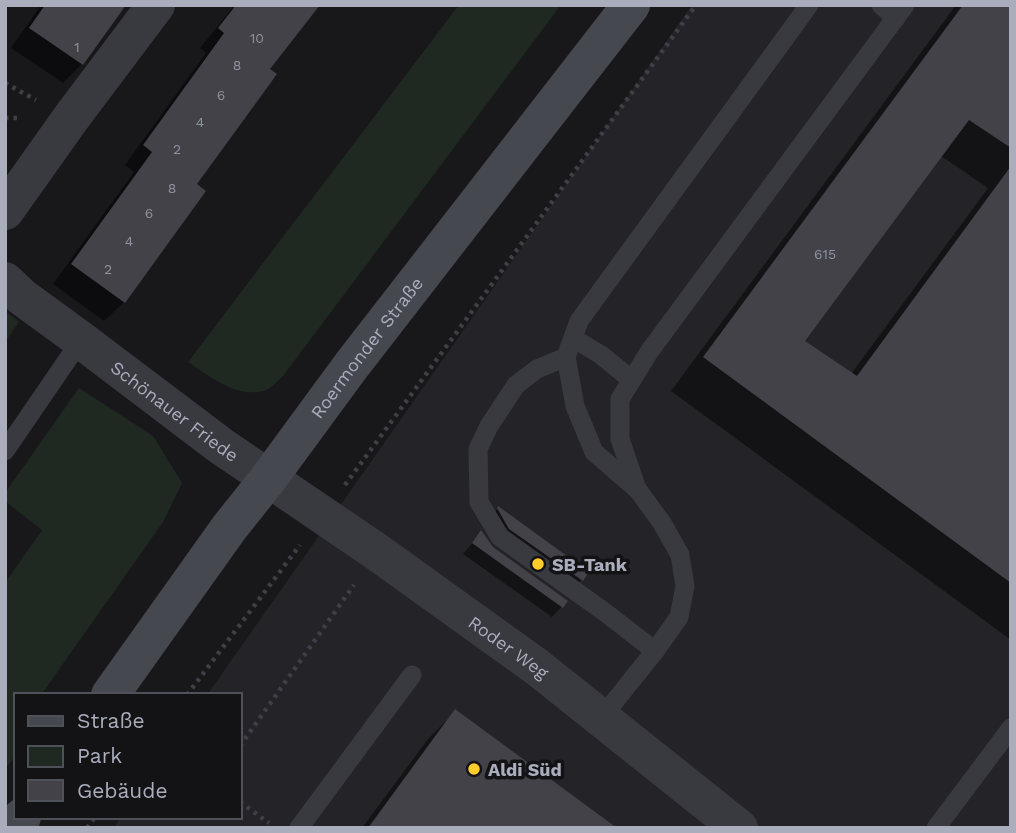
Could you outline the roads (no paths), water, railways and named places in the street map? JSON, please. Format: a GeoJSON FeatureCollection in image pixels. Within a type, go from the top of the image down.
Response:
{"type":"FeatureCollection","features":[{"type":"Feature","properties":{"kind":"main road","name":"Roermonder Straße"},"geometry":{"type":"LineString","coordinates":[[111,693],[229,528],[351,366],[631,5]]}},
{"type":"Feature","properties":{"kind":"street"},"geometry":{"type":"LineString","coordinates":[[5,211],[156,5]]}},
{"type":"Feature","properties":{"kind":"street","name":"Schönauer Friede"},"geometry":{"type":"LineString","coordinates":[[5,281],[22,297],[268,479]]}},
{"type":"Feature","properties":{"kind":"street","name":"Roder Weg"},"geometry":{"type":"LineString","coordinates":[[268,479],[377,552],[537,667],[739,828]]}},
{"type":"Feature","properties":{"kind":"lane"},"geometry":{"type":"LineString","coordinates":[[602,717],[655,652],[679,617],[685,586],[680,555],[662,523],[638,490],[594,452],[575,406],[566,357],[579,321],[809,5]]}},
{"type":"Feature","properties":{"kind":"lane"},"geometry":{"type":"LineString","coordinates":[[638,490],[620,439],[620,399],[649,352],[894,9]]}},
{"type":"Feature","properties":{"kind":"lane"},"geometry":{"type":"LineString","coordinates":[[573,338],[601,355],[632,380]]}},
{"type":"Feature","properties":{"kind":"lane"},"geometry":{"type":"LineString","coordinates":[[5,451],[81,340]]}},
{"type":"Feature","properties":{"kind":"lane"},"geometry":{"type":"LineString","coordinates":[[566,357],[537,369],[516,385],[489,426],[478,449],[479,502],[500,537],[607,613],[655,652]]}},
{"type":"Feature","properties":{"kind":"lane"},"geometry":{"type":"LineString","coordinates":[[299,828],[412,675]]}},
{"type":"Feature","properties":{"kind":"lane"},"geometry":{"type":"LineString","coordinates":[[936,828],[1004,750],[1011,728]]}},
{"type":"Feature","properties":{"kind":"place","name":"SB-Tank"},"geometry":{"type":"Point","coordinates":[538,564]}},
{"type":"Feature","properties":{"kind":"place","name":"Aldi Süd"},"geometry":{"type":"Point","coordinates":[474,769]}}]}
